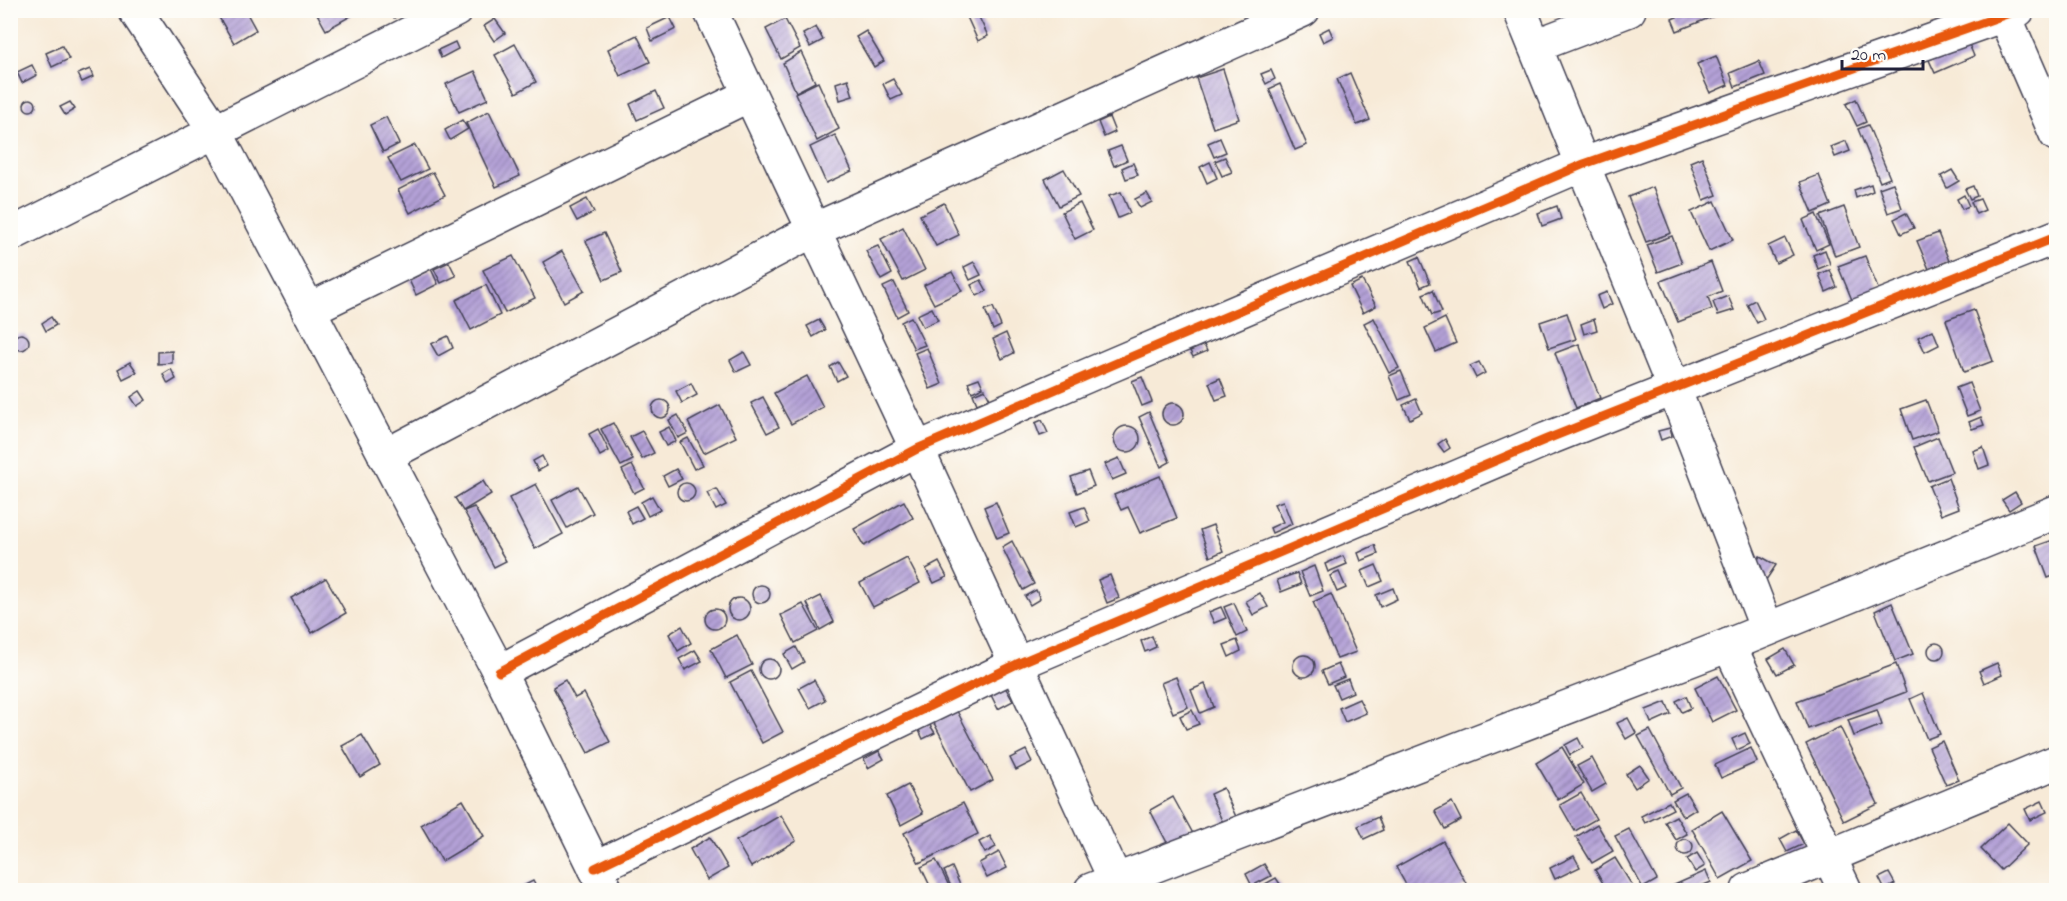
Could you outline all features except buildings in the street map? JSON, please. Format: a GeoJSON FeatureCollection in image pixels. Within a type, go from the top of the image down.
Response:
{"type":"FeatureCollection","features":[{"type":"Feature","properties":{"kind":"street"},"geometry":{"type":"LineString","coordinates":[[135,10],[215,131],[499,672],[600,879],[1017,664],[1536,444],[2056,237]]}},
{"type":"Feature","properties":{"kind":"street"},"geometry":{"type":"LineString","coordinates":[[10,235],[456,10]]}},
{"type":"Feature","properties":{"kind":"street"},"geometry":{"type":"LineString","coordinates":[[710,10],[1017,664],[1108,888],[1729,645],[2056,512]]}},
{"type":"Feature","properties":{"kind":"street"},"geometry":{"type":"LineString","coordinates":[[385,456],[814,230],[1303,10]]}},
{"type":"Feature","properties":{"kind":"street"},"geometry":{"type":"LineString","coordinates":[[1520,10],[1674,389],[1767,629]]}},
{"type":"Feature","properties":{"kind":"street"},"geometry":{"type":"LineString","coordinates":[[1535,46],[1629,10]]}},
{"type":"Feature","properties":{"kind":"street"},"geometry":{"type":"LineString","coordinates":[[499,672],[917,449],[1584,164],[2008,12],[2056,134]]}},
{"type":"Feature","properties":{"kind":"street"},"geometry":{"type":"LineString","coordinates":[[308,310],[749,94]]}},
{"type":"Feature","properties":{"kind":"street"},"geometry":{"type":"LineString","coordinates":[[1729,645],[1845,891]]}},
{"type":"Feature","properties":{"kind":"street"},"geometry":{"type":"LineString","coordinates":[[1748,891],[1828,855],[2056,762]]}},
{"type":"Feature","properties":{"kind":"cycle path"},"geometry":{"type":"LineString","coordinates":[[499,672],[917,449],[1584,164],[2018,10]]}},
{"type":"Feature","properties":{"kind":"cycle path"},"geometry":{"type":"LineString","coordinates":[[595,868],[1017,664],[1547,439],[2056,237]]}}]}
